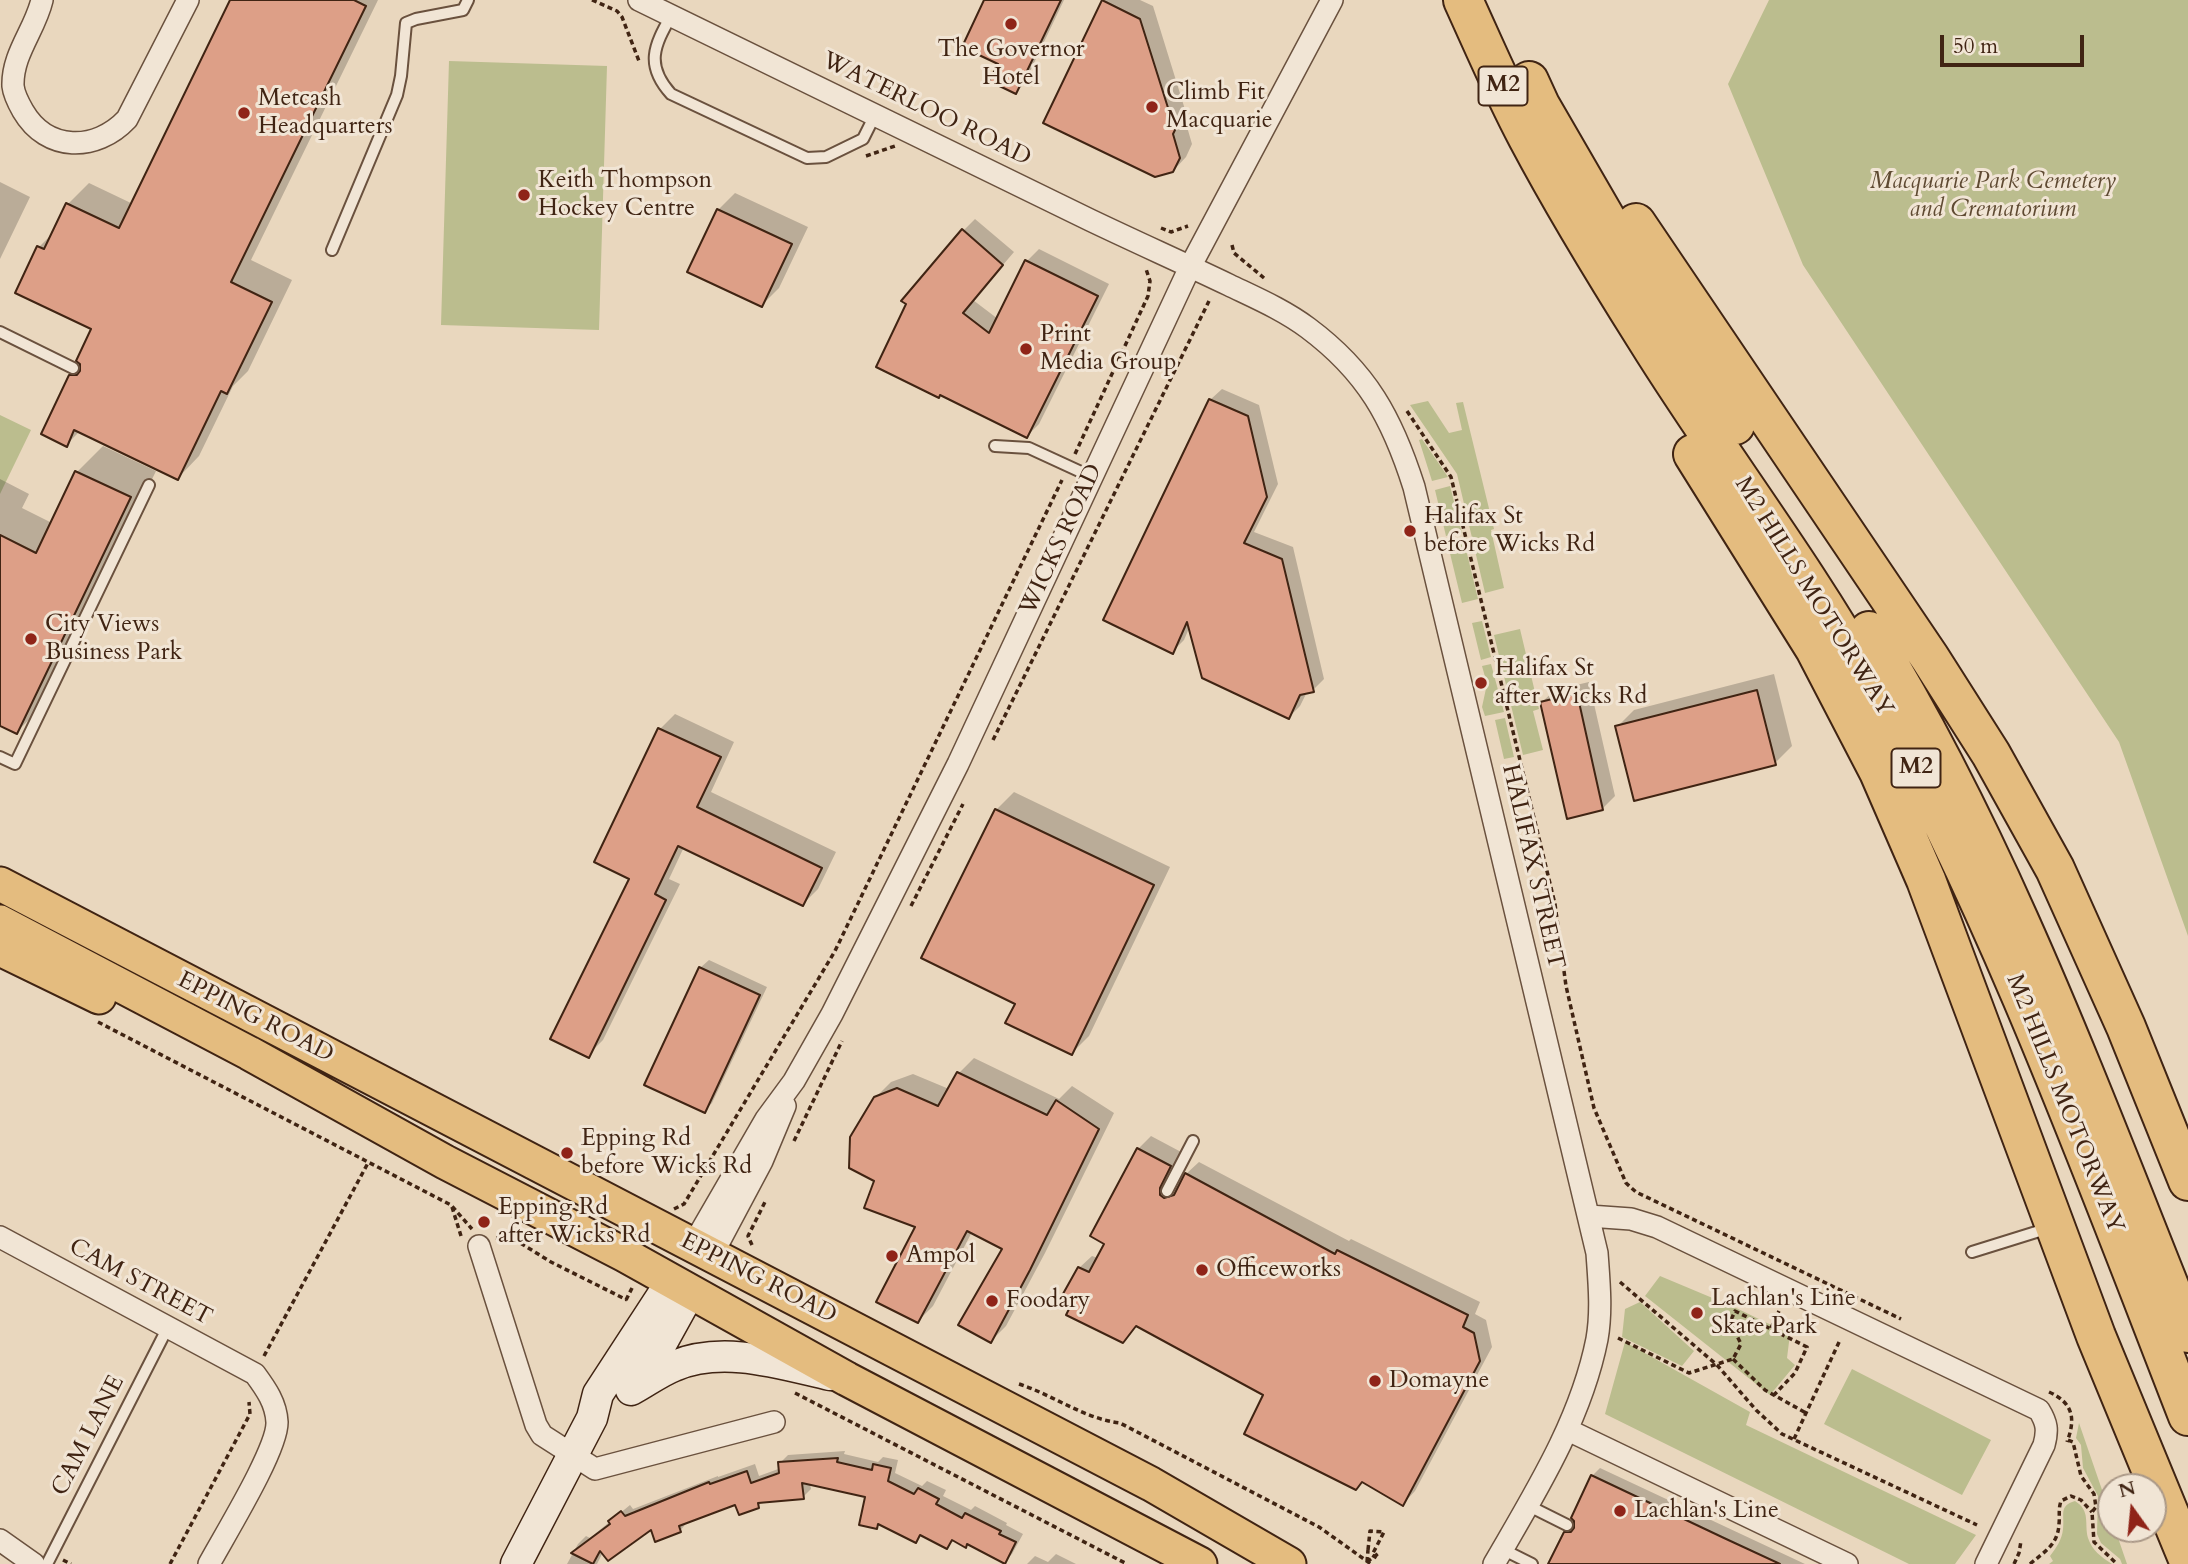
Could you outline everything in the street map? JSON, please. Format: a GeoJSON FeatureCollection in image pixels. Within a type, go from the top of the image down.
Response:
{"type":"FeatureCollection","features":[{"type":"Feature","properties":{"kind":"highway","name":"M2 HILLS MOTORWAY"},"geometry":{"type":"LineString","coordinates":[[1463,0],[1527,136],[1546,170],[1646,339],[1824,608],[1866,676],[1914,763],[1985,910],[2065,1102],[2188,1416]]}},
{"type":"Feature","properties":{"kind":"highway","name":"M2 HILLS MOTORWAY"},"geometry":{"type":"LineString","coordinates":[[1490,0],[1540,105],[1646,288],[1844,591],[1900,682],[1945,764],[1988,849],[2027,938],[2188,1333]]}},
{"type":"Feature","properties":{"kind":"highway"},"geometry":{"type":"LineString","coordinates":[[1540,105],[1583,146],[1930,658],[1991,754],[2054,869],[2126,1027],[2188,1181]]}},
{"type":"Feature","properties":{"kind":"highway"},"geometry":{"type":"LineString","coordinates":[[1546,170],[1588,277],[1720,500],[1815,649],[1879,772],[1930,893],[2096,1336],[2188,1559]]}},
{"type":"Feature","properties":{"kind":"main road"},"geometry":{"type":"LineString","coordinates":[[0,870],[109,942]]}},
{"type":"Feature","properties":{"kind":"main road","name":"EPPING ROAD"},"geometry":{"type":"LineString","coordinates":[[0,884],[1164,1491],[1289,1564]]}},
{"type":"Feature","properties":{"kind":"main road","name":"EPPING ROAD"},"geometry":{"type":"LineString","coordinates":[[0,922],[848,1379],[1200,1564]]}},
{"type":"Feature","properties":{"kind":"main road"},"geometry":{"type":"LineString","coordinates":[[0,950],[92,994],[249,1054]]}},
{"type":"Feature","properties":{"kind":"main road","name":"WICKS ROAD"},"geometry":{"type":"LineString","coordinates":[[516,1564],[592,1418],[598,1394],[668,1280],[702,1250]]}},
{"type":"Feature","properties":{"kind":"main road","name":"WICKS ROAD"},"geometry":{"type":"LineString","coordinates":[[592,1418],[631,1390],[659,1348],[668,1280]]}},
{"type":"Feature","properties":{"kind":"main road"},"geometry":{"type":"LineString","coordinates":[[631,1390],[673,1366],[716,1356],[769,1362],[848,1379]]}},
{"type":"Feature","properties":{"kind":"street"},"geometry":{"type":"LineString","coordinates":[[42,0],[19,55],[15,72],[15,93],[29,121],[39,131],[69,143],[91,142],[105,137],[117,130],[127,119],[188,0]]}},
{"type":"Feature","properties":{"kind":"street","name":"WATERLOO ROAD"},"geometry":{"type":"LineString","coordinates":[[639,0],[1190,267]]}},
{"type":"Feature","properties":{"kind":"street","name":"WICKS ROAD"},"geometry":{"type":"LineString","coordinates":[[702,1250],[766,1119],[794,1081],[832,1014],[942,797],[1190,267],[1332,0]]}},
{"type":"Feature","properties":{"kind":"street","name":"HALIFAX STREET"},"geometry":{"type":"LineString","coordinates":[[1190,267],[1274,307],[1307,327],[1362,378],[1380,403],[1401,444],[1415,487],[1589,1216],[1597,1253],[1601,1293],[1597,1338],[1584,1386],[1567,1430],[1498,1556]]}},
{"type":"Feature","properties":{"kind":"street"},"geometry":{"type":"LineString","coordinates":[[1589,1216],[1630,1219],[1657,1227],[2039,1410],[2046,1421],[2048,1432],[2044,1445],[1986,1564]]}},
{"type":"Feature","properties":{"kind":"street","name":"CAM STREET"},"geometry":{"type":"LineString","coordinates":[[0,1237],[168,1327],[259,1366]]}},
{"type":"Feature","properties":{"kind":"street"},"geometry":{"type":"LineString","coordinates":[[482,1238],[536,1425],[542,1435],[594,1469],[774,1422]]}},
{"type":"Feature","properties":{"kind":"street"},"geometry":{"type":"LineString","coordinates":[[209,1564],[270,1450],[277,1424],[271,1397],[259,1366]]}},
{"type":"Feature","properties":{"kind":"street"},"geometry":{"type":"LineString","coordinates":[[1567,1430],[1847,1564]]}},
{"type":"Feature","properties":{"kind":"street"},"geometry":{"type":"LineString","coordinates":[[0,1540],[34,1564]]}},
{"type":"Feature","properties":{"kind":"lane"},"geometry":{"type":"LineString","coordinates":[[332,250],[397,95],[406,23],[463,10],[468,0]]}},
{"type":"Feature","properties":{"kind":"lane"},"geometry":{"type":"LineString","coordinates":[[671,16],[657,39],[654,51],[655,66],[659,81],[671,94],[683,100],[807,158],[826,157],[863,139],[875,114]]}},
{"type":"Feature","properties":{"kind":"lane"},"geometry":{"type":"LineString","coordinates":[[0,332],[73,368]]}},
{"type":"Feature","properties":{"kind":"lane"},"geometry":{"type":"LineString","coordinates":[[995,446],[1028,449],[1092,477]]}},
{"type":"Feature","properties":{"kind":"lane"},"geometry":{"type":"LineString","coordinates":[[0,757],[15,764],[149,485]]}},
{"type":"Feature","properties":{"kind":"lane"},"geometry":{"type":"LineString","coordinates":[[1167,1191],[1193,1141]]}},
{"type":"Feature","properties":{"kind":"lane"},"geometry":{"type":"LineString","coordinates":[[1972,1252],[2055,1226]]}},
{"type":"Feature","properties":{"kind":"lane","name":"CAM LANE"},"geometry":{"type":"LineString","coordinates":[[47,1564],[168,1327]]}},
{"type":"Feature","properties":{"kind":"lane"},"geometry":{"type":"LineString","coordinates":[[1527,1505],[1567,1525]]}},
{"type":"Feature","properties":{"kind":"lane"},"geometry":{"type":"LineString","coordinates":[[1498,1556],[1532,1564]]}},
{"type":"Feature","properties":{"kind":"path"},"geometry":{"type":"LineString","coordinates":[[1161,228],[1171,232],[1182,230],[1189,225]]}},
{"type":"Feature","properties":{"kind":"path"},"geometry":{"type":"LineString","coordinates":[[663,1231],[676,1206],[684,1204],[835,951],[1149,296],[1149,273],[1142,265]]}},
{"type":"Feature","properties":{"kind":"path"},"geometry":{"type":"LineString","coordinates":[[92,1020],[452,1205],[482,1238],[517,1241],[551,1262],[626,1300],[668,1280]]}},
{"type":"Feature","properties":{"kind":"path"},"geometry":{"type":"LineString","coordinates":[[259,1366],[368,1163]]}},
{"type":"Feature","properties":{"kind":"path"},"geometry":{"type":"LineString","coordinates":[[748,1236],[754,1248]]}},
{"type":"Feature","properties":{"kind":"path"},"geometry":{"type":"LineString","coordinates":[[1620,1282],[1717,1365],[1756,1410],[1782,1434],[1977,1525]]}},
{"type":"Feature","properties":{"kind":"path"},"geometry":{"type":"LineString","coordinates":[[1618,1338],[1689,1373],[1733,1359],[1741,1345],[1730,1322],[1735,1311],[1807,1347],[1795,1373],[1774,1395]]}},
{"type":"Feature","properties":{"kind":"path"},"geometry":{"type":"LineString","coordinates":[[1771,1328],[1779,1311]]}},
{"type":"Feature","properties":{"kind":"path"},"geometry":{"type":"LineString","coordinates":[[1794,1439],[1840,1340]]}},
{"type":"Feature","properties":{"kind":"path"},"geometry":{"type":"LineString","coordinates":[[1733,1359],[1765,1390],[1806,1413]]}},
{"type":"Feature","properties":{"kind":"path"},"geometry":{"type":"LineString","coordinates":[[1009,1380],[1041,1391],[1105,1421],[1120,1423],[1319,1527],[1369,1563]]}},
{"type":"Feature","properties":{"kind":"path"},"geometry":{"type":"LineString","coordinates":[[794,1393],[1127,1564]]}},
{"type":"Feature","properties":{"kind":"path"},"geometry":{"type":"LineString","coordinates":[[170,1564],[250,1414],[249,1401]]}},
{"type":"Feature","properties":{"kind":"path"},"geometry":{"type":"LineString","coordinates":[[2068,1440],[2073,1443],[2081,1476],[2094,1493],[2096,1507],[2092,1512]]}},
{"type":"Feature","properties":{"kind":"path"},"geometry":{"type":"LineString","coordinates":[[2030,1564],[2048,1551],[2055,1541],[2061,1501],[2071,1496],[2081,1500],[2092,1512],[2094,1542],[2117,1564]]}},
{"type":"Feature","properties":{"kind":"path"},"geometry":{"type":"LineString","coordinates":[[1369,1563],[1370,1531],[1384,1532],[1372,1555],[1377,1558]]}},
{"type":"Feature","properties":{"kind":"path"},"geometry":{"type":"LineString","coordinates":[[1369,1563],[1380,1552]]}},
{"type":"Feature","properties":{"kind":"green space","name":"Macquarie Park Cemetery and Crematorium"},"geometry":{"type":"Polygon","coordinates":[[[1769,0],[2188,0],[2188,936],[2119,742],[1803,265],[1728,84],[1769,0]]]}},
{"type":"Feature","properties":{"kind":"green space","name":"Keith Thompson Hockey Centre"},"geometry":{"type":"Polygon","coordinates":[[[449,61],[607,66],[599,330],[441,325],[449,61]]]}},
{"type":"Feature","properties":{"kind":"green space"},"geometry":{"type":"Polygon","coordinates":[[[1428,401],[1449,433],[1462,430],[1456,403],[1463,402],[1494,529],[1491,530],[1504,588],[1485,593],[1457,474],[1410,405],[1428,401]]]}},
{"type":"Feature","properties":{"kind":"green space"},"geometry":{"type":"Polygon","coordinates":[[[0,415],[31,430],[0,494],[0,415]]]}},
{"type":"Feature","properties":{"kind":"green space"},"geometry":{"type":"Polygon","coordinates":[[[1422,439],[1448,477],[1432,481],[1419,440],[1422,439]]]}},
{"type":"Feature","properties":{"kind":"green space"},"geometry":{"type":"Polygon","coordinates":[[[1450,486],[1462,533],[1446,536],[1435,490],[1450,486]]]}},
{"type":"Feature","properties":{"kind":"green space"},"geometry":{"type":"Polygon","coordinates":[[[1463,537],[1478,599],[1462,603],[1447,541],[1463,537]]]}},
{"type":"Feature","properties":{"kind":"green space"},"geometry":{"type":"Polygon","coordinates":[[[1482,621],[1491,657],[1481,660],[1472,623],[1482,621]]]}},
{"type":"Feature","properties":{"kind":"green space"},"geometry":{"type":"Polygon","coordinates":[[[1520,629],[1539,709],[1533,711],[1543,750],[1523,755],[1494,635],[1520,629]]]}},
{"type":"Feature","properties":{"kind":"green space"},"geometry":{"type":"Polygon","coordinates":[[[1491,664],[1504,712],[1485,716],[1482,707],[1487,684],[1482,666],[1491,664]]]}},
{"type":"Feature","properties":{"kind":"green space"},"geometry":{"type":"Polygon","coordinates":[[[1505,718],[1514,757],[1504,759],[1495,720],[1505,718]]]}},
{"type":"Feature","properties":{"kind":"green space"},"geometry":{"type":"Polygon","coordinates":[[[1660,1276],[1790,1334],[1787,1358],[1795,1365],[1770,1395],[1645,1296],[1660,1276]]]}},
{"type":"Feature","properties":{"kind":"green space"},"geometry":{"type":"Polygon","coordinates":[[[1640,1302],[1694,1351],[1682,1366],[1622,1337],[1625,1309],[1640,1302]]]}},
{"type":"Feature","properties":{"kind":"green space"},"geometry":{"type":"Polygon","coordinates":[[[1625,1342],[1750,1412],[1746,1425],[1976,1535],[1955,1564],[1909,1564],[1605,1414],[1625,1342]]]}},
{"type":"Feature","properties":{"kind":"green space"},"geometry":{"type":"Polygon","coordinates":[[[1852,1369],[1991,1440],[1962,1495],[1824,1424],[1852,1369]]]}},
{"type":"Feature","properties":{"kind":"green space"},"geometry":{"type":"Polygon","coordinates":[[[2079,1423],[2097,1475],[2097,1494],[2083,1468],[2081,1445],[2076,1438],[2079,1423]]]}},
{"type":"Feature","properties":{"kind":"green space"},"geometry":{"type":"Polygon","coordinates":[[[2075,1501],[2085,1513],[2088,1538],[2092,1546],[2112,1564],[2049,1564],[2053,1561],[2050,1556],[2061,1537],[2064,1508],[2075,1501]]]}},
{"type":"Feature","properties":{"kind":"green space"},"geometry":{"type":"Polygon","coordinates":[[[2101,1543],[2120,1543],[2127,1564],[2122,1564],[2120,1559],[2101,1543]]]}},
{"type":"Feature","properties":{"kind":"building"},"geometry":{"type":"Polygon","coordinates":[[[230,0],[354,0],[366,6],[231,282],[272,302],[227,394],[221,391],[178,480],[74,430],[67,447],[41,434],[69,375],[77,375],[80,371],[80,364],[76,361],[91,329],[15,293],[37,246],[44,249],[66,203],[119,228],[230,0]]]}},
{"type":"Feature","properties":{"kind":"building","name":"The Governor Hotel"},"geometry":{"type":"Polygon","coordinates":[[[984,0],[1061,0],[1016,94],[989,81],[998,64],[962,47],[984,0]]]}},
{"type":"Feature","properties":{"kind":"building"},"geometry":{"type":"Polygon","coordinates":[[[1102,0],[1140,19],[1175,130],[1173,134],[1180,158],[1173,172],[1155,177],[1043,123],[1102,0]]]}},
{"type":"Feature","properties":{"kind":"building"},"geometry":{"type":"Polygon","coordinates":[[[717,209],[792,244],[762,307],[687,272],[717,209]]]}},
{"type":"Feature","properties":{"kind":"building"},"geometry":{"type":"Polygon","coordinates":[[[962,229],[1003,265],[963,313],[989,333],[1025,260],[1098,296],[1027,438],[876,367],[906,304],[901,301],[962,229]]]}},
{"type":"Feature","properties":{"kind":"building"},"geometry":{"type":"Polygon","coordinates":[[[1209,399],[1248,416],[1267,497],[1244,543],[1282,559],[1314,692],[1300,695],[1289,719],[1202,678],[1187,622],[1173,654],[1103,620],[1209,399]]]}},
{"type":"Feature","properties":{"kind":"building","name":"City Views Business Park"},"geometry":{"type":"Polygon","coordinates":[[[75,471],[131,497],[17,734],[0,726],[0,535],[36,553],[75,471]]]}},
{"type":"Feature","properties":{"kind":"building"},"geometry":{"type":"Polygon","coordinates":[[[1757,690],[1776,765],[1634,801],[1615,726],[1757,690]]]}},
{"type":"Feature","properties":{"kind":"building"},"geometry":{"type":"Polygon","coordinates":[[[1577,693],[1603,810],[1567,819],[1540,702],[1577,693]]]}},
{"type":"Feature","properties":{"kind":"building"},"geometry":{"type":"Polygon","coordinates":[[[658,728],[721,757],[697,807],[822,868],[803,906],[678,846],[655,894],[666,900],[589,1058],[550,1039],[629,879],[594,862],[658,728]]]}},
{"type":"Feature","properties":{"kind":"building"},"geometry":{"type":"Polygon","coordinates":[[[995,809],[1154,885],[1072,1055],[1005,1023],[1015,1004],[921,958],[995,809]]]}},
{"type":"Feature","properties":{"kind":"building"},"geometry":{"type":"Polygon","coordinates":[[[699,967],[760,995],[705,1113],[644,1085],[699,967]]]}},
{"type":"Feature","properties":{"kind":"building"},"geometry":{"type":"Polygon","coordinates":[[[957,1072],[1047,1115],[1056,1100],[1099,1129],[991,1343],[958,1325],[1002,1249],[967,1231],[918,1323],[876,1302],[915,1227],[864,1208],[874,1181],[849,1168],[850,1137],[874,1097],[897,1088],[938,1106],[957,1072]]]}},
{"type":"Feature","properties":{"kind":"building"},"geometry":{"type":"Polygon","coordinates":[[[1137,1148],[1171,1166],[1160,1188],[1160,1195],[1164,1198],[1174,1195],[1185,1173],[1335,1254],[1337,1250],[1468,1315],[1463,1327],[1474,1333],[1480,1361],[1403,1506],[1362,1482],[1356,1490],[1244,1434],[1263,1395],[1136,1326],[1123,1343],[1066,1315],[1070,1307],[1059,1301],[1078,1267],[1089,1272],[1104,1244],[1090,1236],[1137,1148]]]}},
{"type":"Feature","properties":{"kind":"building"},"geometry":{"type":"Polygon","coordinates":[[[838,1458],[837,1462],[872,1470],[873,1464],[891,1468],[888,1481],[914,1494],[918,1488],[939,1499],[936,1504],[962,1518],[965,1513],[1001,1531],[999,1534],[1016,1542],[1005,1564],[967,1544],[966,1548],[952,1540],[947,1549],[920,1535],[916,1543],[878,1524],[877,1529],[859,1525],[865,1497],[802,1483],[804,1499],[758,1503],[759,1508],[739,1515],[735,1505],[679,1526],[681,1532],[655,1542],[651,1530],[608,1561],[600,1551],[593,1564],[571,1553],[610,1524],[608,1521],[621,1511],[625,1516],[709,1482],[710,1484],[747,1471],[751,1483],[779,1473],[778,1462],[838,1458]]]}},
{"type":"Feature","properties":{"kind":"building","name":"Lachlan's Line"},"geometry":{"type":"Polygon","coordinates":[[[1591,1475],[1780,1564],[1548,1564],[1564,1532],[1571,1532],[1574,1528],[1571,1518],[1591,1475]]]}},
{"type":"Feature","properties":{"kind":"place","name":"The Governor Hotel"},"geometry":{"type":"Point","coordinates":[1011,24]}},
{"type":"Feature","properties":{"kind":"place","name":"Climb Fit Macquarie"},"geometry":{"type":"Point","coordinates":[1152,107]}},
{"type":"Feature","properties":{"kind":"place","name":"Metcash Headquarters"},"geometry":{"type":"Point","coordinates":[244,113]}},
{"type":"Feature","properties":{"kind":"place","name":"Keith Thompson Hockey Centre"},"geometry":{"type":"Point","coordinates":[524,195]}},
{"type":"Feature","properties":{"kind":"place","name":"Print Media Group"},"geometry":{"type":"Point","coordinates":[1026,349]}},
{"type":"Feature","properties":{"kind":"place","name":"Halifax St before Wicks Rd"},"geometry":{"type":"Point","coordinates":[1410,531]}},
{"type":"Feature","properties":{"kind":"place","name":"City Views Business Park"},"geometry":{"type":"Point","coordinates":[31,639]}},
{"type":"Feature","properties":{"kind":"place","name":"Halifax St after Wicks Rd"},"geometry":{"type":"Point","coordinates":[1481,683]}},
{"type":"Feature","properties":{"kind":"place","name":"Epping Rd before Wicks Rd"},"geometry":{"type":"Point","coordinates":[567,1153]}},
{"type":"Feature","properties":{"kind":"place","name":"Epping Rd after Wicks Rd"},"geometry":{"type":"Point","coordinates":[484,1222]}},
{"type":"Feature","properties":{"kind":"place","name":"Ampol"},"geometry":{"type":"Point","coordinates":[892,1256]}},
{"type":"Feature","properties":{"kind":"place","name":"Officeworks"},"geometry":{"type":"Point","coordinates":[1202,1270]}},
{"type":"Feature","properties":{"kind":"place","name":"Foodary"},"geometry":{"type":"Point","coordinates":[992,1301]}},
{"type":"Feature","properties":{"kind":"place","name":"Lachlan's Line Skate Park"},"geometry":{"type":"Point","coordinates":[1697,1313]}},
{"type":"Feature","properties":{"kind":"place","name":"Domayne"},"geometry":{"type":"Point","coordinates":[1375,1381]}},
{"type":"Feature","properties":{"kind":"place","name":"Lachlan's Line"},"geometry":{"type":"Point","coordinates":[1620,1511]}}]}
